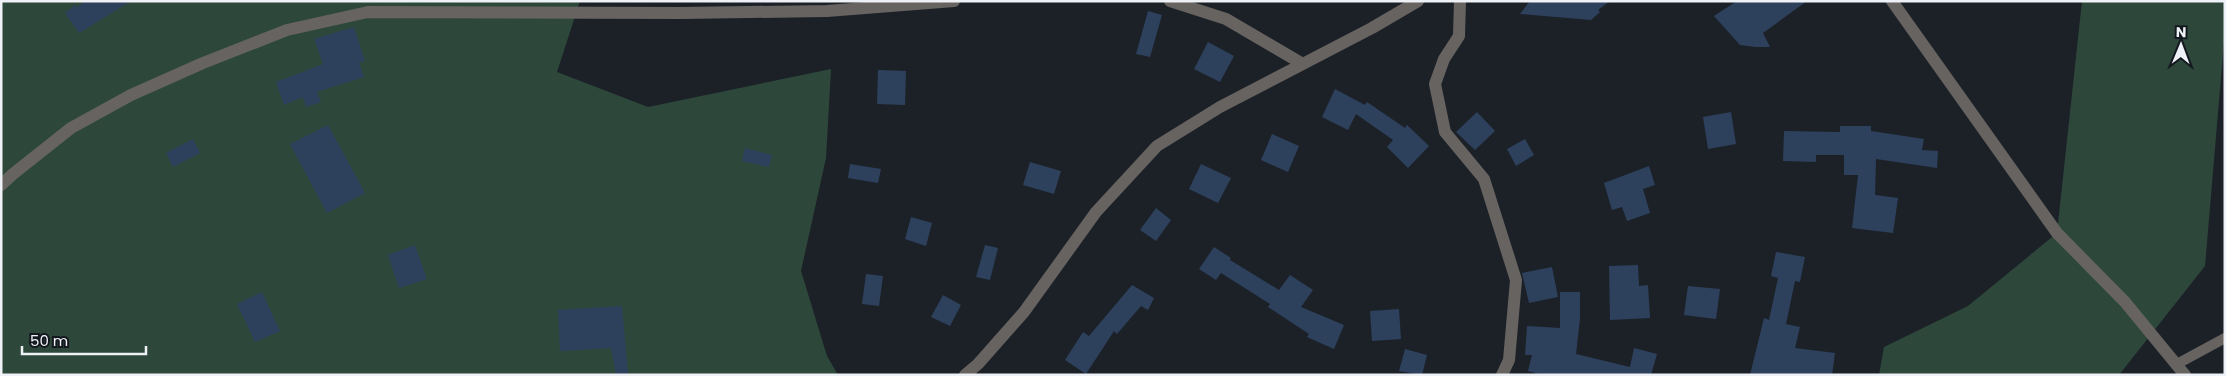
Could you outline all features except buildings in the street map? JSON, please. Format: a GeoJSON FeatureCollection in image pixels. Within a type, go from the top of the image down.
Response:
{"type":"FeatureCollection","features":[{"type":"Feature","properties":{"kind":"street"},"geometry":{"type":"LineString","coordinates":[[1,185],[71,128],[131,95],[203,63],[287,30],[368,12],[682,13],[808,11],[912,6],[954,1]]}},
{"type":"Feature","properties":{"kind":"street"},"geometry":{"type":"LineString","coordinates":[[1170,1],[1226,19],[1301,63]]}},
{"type":"Feature","properties":{"kind":"street"},"geometry":{"type":"LineString","coordinates":[[965,375],[978,364],[1024,312],[1096,212],[1157,146],[1220,107],[1301,63],[1372,28],[1418,1]]}},
{"type":"Feature","properties":{"kind":"street"},"geometry":{"type":"LineString","coordinates":[[1460,1],[1459,36],[1444,59],[1435,84],[1445,132],[1484,179],[1516,280],[1509,360],[1502,375]]}},
{"type":"Feature","properties":{"kind":"street"},"geometry":{"type":"LineString","coordinates":[[1892,1],[2056,233],[2125,302],[2185,375]]}},
{"type":"Feature","properties":{"kind":"lane"},"geometry":{"type":"LineString","coordinates":[[2177,364],[2225,338]]}},
{"type":"Feature","properties":{"kind":"green space"},"geometry":{"type":"Polygon","coordinates":[[[1,1],[580,1],[557,72],[648,107],[831,69],[826,158],[801,271],[827,356],[838,375],[1,375],[1,1]]]}},
{"type":"Feature","properties":{"kind":"green space"},"geometry":{"type":"Polygon","coordinates":[[[2082,1],[2225,1],[2225,30],[2205,266],[2119,375],[1879,375],[1884,347],[1968,306],[2057,233],[2082,1]]]}}]}
